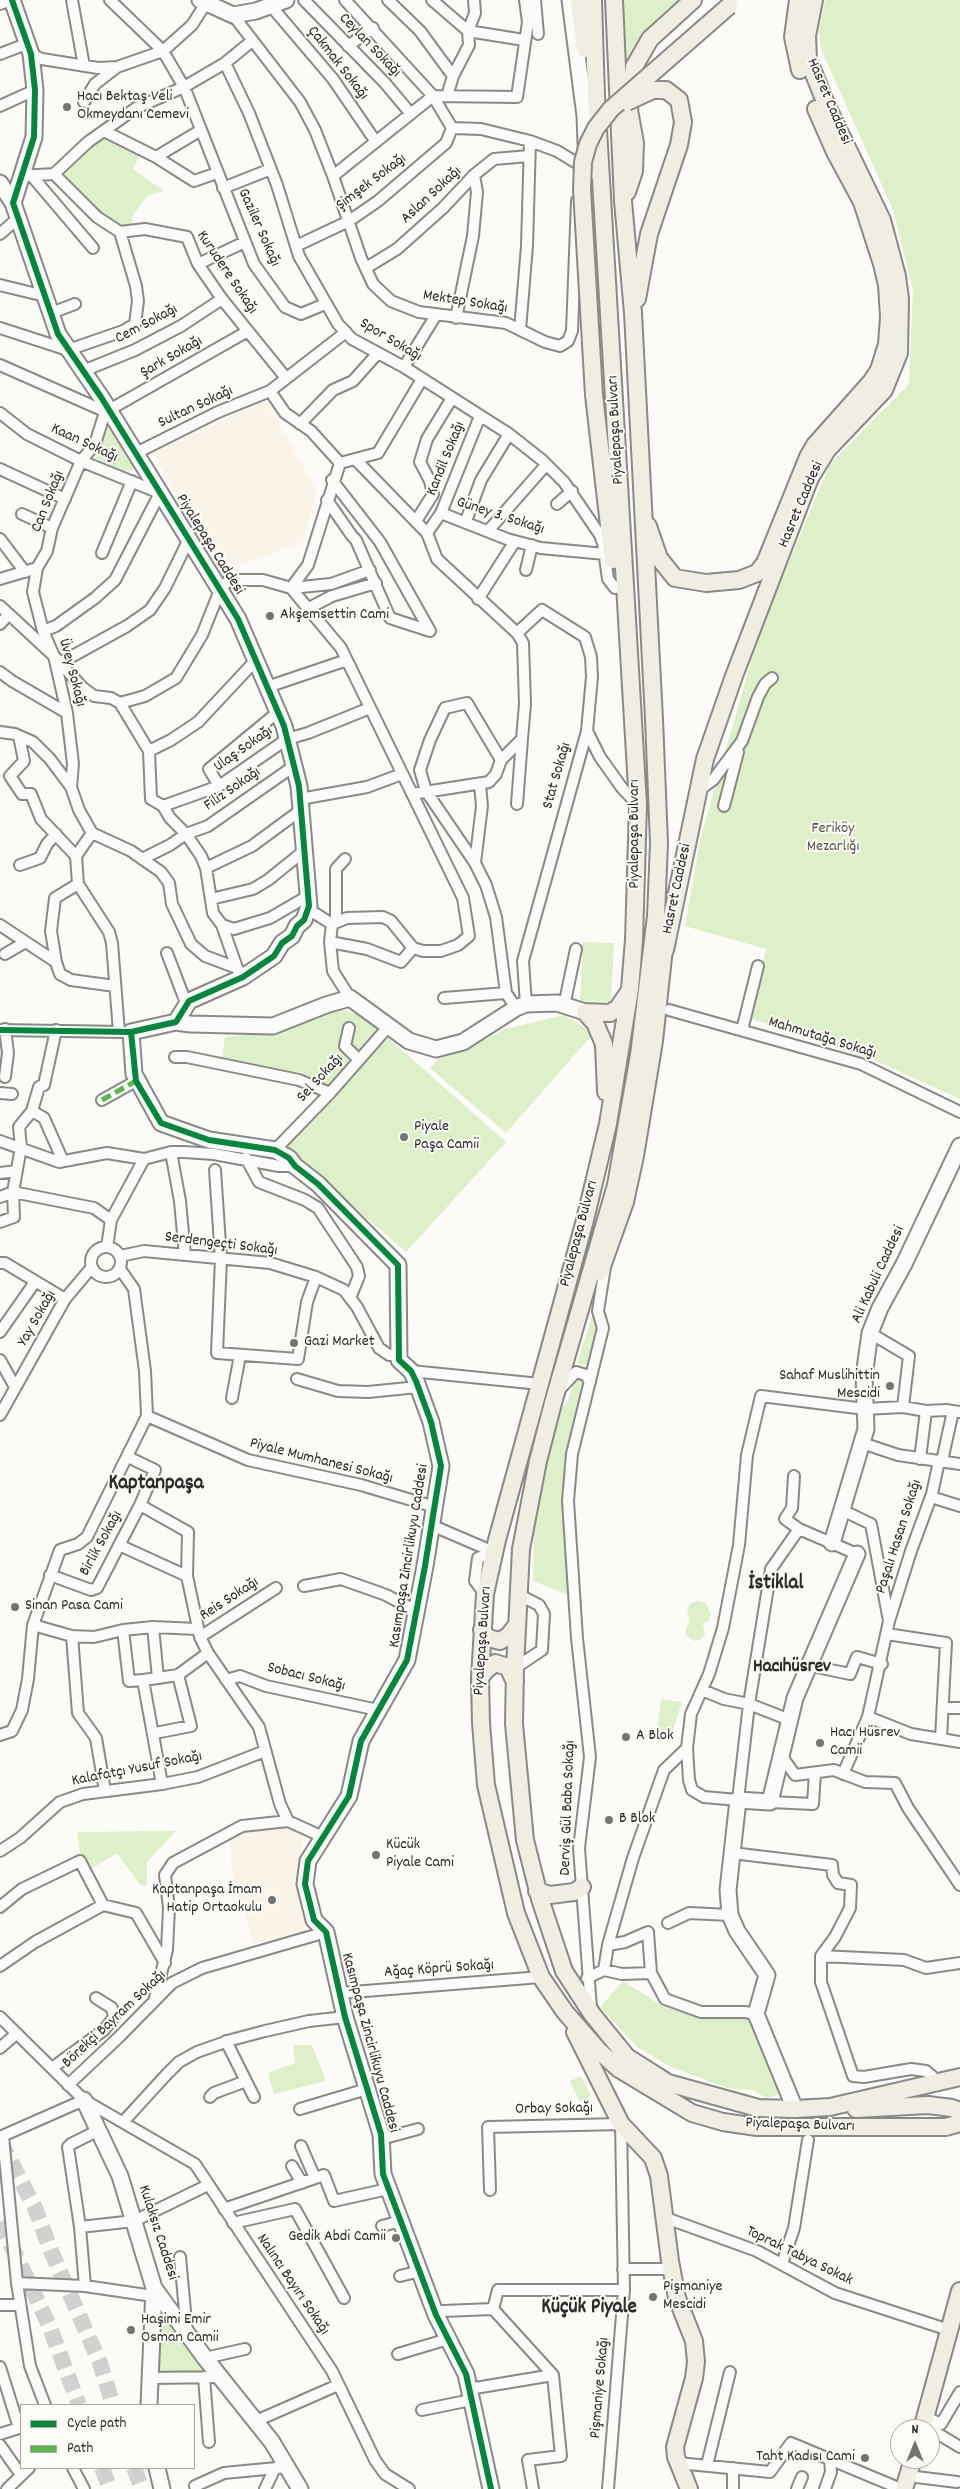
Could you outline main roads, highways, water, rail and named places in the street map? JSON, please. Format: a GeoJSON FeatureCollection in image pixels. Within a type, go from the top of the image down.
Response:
{"type":"FeatureCollection","features":[{"type":"Feature","properties":{"kind":"main road"},"geometry":{"type":"LineString","coordinates":[[579,0],[587,64],[596,95]]}},
{"type":"Feature","properties":{"kind":"main road","name":"Piyalepaşa Bulvarı"},"geometry":{"type":"LineString","coordinates":[[593,0],[596,95],[594,171],[619,460],[639,850],[630,989],[610,1104],[585,1220],[494,1552],[485,1594],[480,1678],[480,1723],[486,1785],[516,1913],[541,1977],[565,2012],[599,2051],[619,2069],[692,2113],[723,2122],[809,2134],[946,2127],[960,2123]]}},
{"type":"Feature","properties":{"kind":"main road","name":"Piyalepaşa Bulvarı"},"geometry":{"type":"LineString","coordinates":[[614,0],[623,201],[633,313],[655,738],[659,843],[656,916],[646,1007],[616,1185],[538,1461],[521,1549],[514,1724],[518,1784],[525,1840],[537,1891],[564,1972],[592,2014],[627,2057],[668,2084],[758,2108],[795,2109],[830,2106]]}},
{"type":"Feature","properties":{"kind":"main road"},"geometry":{"type":"LineString","coordinates":[[623,201],[634,171],[635,143],[629,110],[634,68],[650,39],[693,0]]}},
{"type":"Feature","properties":{"kind":"main road"},"geometry":{"type":"LineString","coordinates":[[798,0],[792,36],[800,70]]}},
{"type":"Feature","properties":{"kind":"main road","name":"Hasret Caddesi"},"geometry":{"type":"LineString","coordinates":[[665,950],[705,759],[714,730],[810,478],[827,450],[878,398],[885,372],[889,317],[887,285],[870,221],[836,152],[800,70],[799,33],[806,0]]}},
{"type":"Feature","properties":{"kind":"main road","name":"Hasret Caddesi"},"geometry":{"type":"LineString","coordinates":[[642,507],[659,558],[674,578],[706,583],[739,580],[751,576],[765,563],[795,484],[811,451],[871,382],[885,372],[899,353],[901,331],[897,276],[876,204],[842,139],[808,59],[807,36],[814,0]]}},
{"type":"Feature","properties":{"kind":"main road"},"geometry":{"type":"LineString","coordinates":[[628,655],[618,624],[610,520],[594,395],[582,172],[584,156],[590,138],[611,109],[734,2]]}},
{"type":"Feature","properties":{"kind":"main road"},"geometry":{"type":"LineString","coordinates":[[611,109],[653,90],[666,90],[679,100],[683,122],[679,145],[649,234],[633,313]]}},
{"type":"Feature","properties":{"kind":"main road"},"geometry":{"type":"LineString","coordinates":[[575,1326],[585,1308],[607,1256],[625,1202],[636,1156],[652,1051],[665,950],[668,873],[667,834],[655,738]]}},
{"type":"Feature","properties":{"kind":"main road"},"geometry":{"type":"LineString","coordinates":[[610,1104],[605,1086],[604,1044],[595,1023],[585,1012],[610,1013],[618,1008],[630,989]]}},
{"type":"Feature","properties":{"kind":"main road"},"geometry":{"type":"LineString","coordinates":[[482,1630],[488,1638],[500,1641],[508,1636],[517,1625]]}},
{"type":"Feature","properties":{"kind":"main road"},"geometry":{"type":"LineString","coordinates":[[480,1678],[495,1663],[508,1667],[515,1675]]}},
{"type":"Feature","properties":{"kind":"main road"},"geometry":{"type":"LineString","coordinates":[[537,1891],[550,1895],[574,1892],[582,1886]]}},
{"type":"Feature","properties":{"kind":"main road"},"geometry":{"type":"LineString","coordinates":[[565,2012],[621,2124],[653,2158],[659,2176],[666,2218],[671,2269],[677,2298],[694,2341],[696,2362],[694,2378],[675,2447],[678,2463],[689,2489]]}},
{"type":"Feature","properties":{"kind":"main road"},"geometry":{"type":"LineString","coordinates":[[830,2106],[940,2083],[960,2077]]}},
{"type":"Feature","properties":{"kind":"main road"},"geometry":{"type":"LineString","coordinates":[[830,2106],[855,2109],[928,2105],[960,2111]]}},
{"type":"Feature","properties":{"kind":"main road"},"geometry":{"type":"LineString","coordinates":[[928,2419],[960,2291]]}},
{"type":"Feature","properties":{"kind":"main road"},"geometry":{"type":"LineString","coordinates":[[905,2485],[910,2469]]}},
{"type":"Feature","properties":{"kind":"tunnel"},"geometry":{"type":"LineString","coordinates":[[0,2141],[35,2208],[51,2251],[100,2363],[113,2404]]}},
{"type":"Feature","properties":{"kind":"tunnel"},"geometry":{"type":"LineString","coordinates":[[0,2222],[49,2325],[79,2404]]}},
{"type":"Feature","properties":{"kind":"tunnel"},"geometry":{"type":"LineString","coordinates":[[102,2469],[110,2489]]}},
{"type":"Feature","properties":{"kind":"tunnel"},"geometry":{"type":"LineString","coordinates":[[134,2469],[142,2489]]}},
{"type":"Feature","properties":{"kind":"place","name":"Hacı Bektaş Veli Okmeydanı Cemevi"},"geometry":{"type":"Point","coordinates":[67,107]}},
{"type":"Feature","properties":{"kind":"place","name":"Akşemsettin Cami"},"geometry":{"type":"Point","coordinates":[270,616]}},
{"type":"Feature","properties":{"kind":"place","name":"Piyale Paşa Camii"},"geometry":{"type":"Point","coordinates":[404,1137]}},
{"type":"Feature","properties":{"kind":"place","name":"Gazi Market"},"geometry":{"type":"Point","coordinates":[294,1343]}},
{"type":"Feature","properties":{"kind":"place","name":"Sahaf Muslihittin Mescidi"},"geometry":{"type":"Point","coordinates":[890,1386]}},
{"type":"Feature","properties":{"kind":"place","name":"Sinan Pasa Cami"},"geometry":{"type":"Point","coordinates":[15,1607]}},
{"type":"Feature","properties":{"kind":"place","name":"A Blok"},"geometry":{"type":"Point","coordinates":[626,1737]}},
{"type":"Feature","properties":{"kind":"place","name":"Hacı Hüsrev Camii"},"geometry":{"type":"Point","coordinates":[820,1743]}},
{"type":"Feature","properties":{"kind":"place","name":"B Blok"},"geometry":{"type":"Point","coordinates":[609,1820]}},
{"type":"Feature","properties":{"kind":"place","name":"Kücük Piyale Cami"},"geometry":{"type":"Point","coordinates":[376,1855]}},
{"type":"Feature","properties":{"kind":"place","name":"Kaptanpaşa İmam Hatip Ortaokulu"},"geometry":{"type":"Point","coordinates":[272,1900]}},
{"type":"Feature","properties":{"kind":"place","name":"Gedik Abdi Camii"},"geometry":{"type":"Point","coordinates":[396,2238]}},
{"type":"Feature","properties":{"kind":"place","name":"Pişmaniye Mescidi"},"geometry":{"type":"Point","coordinates":[653,2297]}},
{"type":"Feature","properties":{"kind":"place","name":"Haşimi Emir Osman Camii"},"geometry":{"type":"Point","coordinates":[131,2330]}},
{"type":"Feature","properties":{"kind":"place","name":"Taht Kadısı Cami"},"geometry":{"type":"Point","coordinates":[865,2458]}},
{"type":"Feature","properties":{"kind":"district","name":"Kaptanpaşa"},"geometry":{"type":"Point","coordinates":[156,1485]}},
{"type":"Feature","properties":{"kind":"district","name":"İstiklal"},"geometry":{"type":"Point","coordinates":[776,1585]}},
{"type":"Feature","properties":{"kind":"district","name":"Hacıhüsrev"},"geometry":{"type":"Point","coordinates":[792,1668]}},
{"type":"Feature","properties":{"kind":"district","name":"Küçük Piyale"},"geometry":{"type":"Point","coordinates":[589,2309]}},
{"type":"Feature","properties":{"kind":"park label","name":"Feriköy Mezarlığı"},"geometry":{"type":"Point","coordinates":[833,839]}}]}
